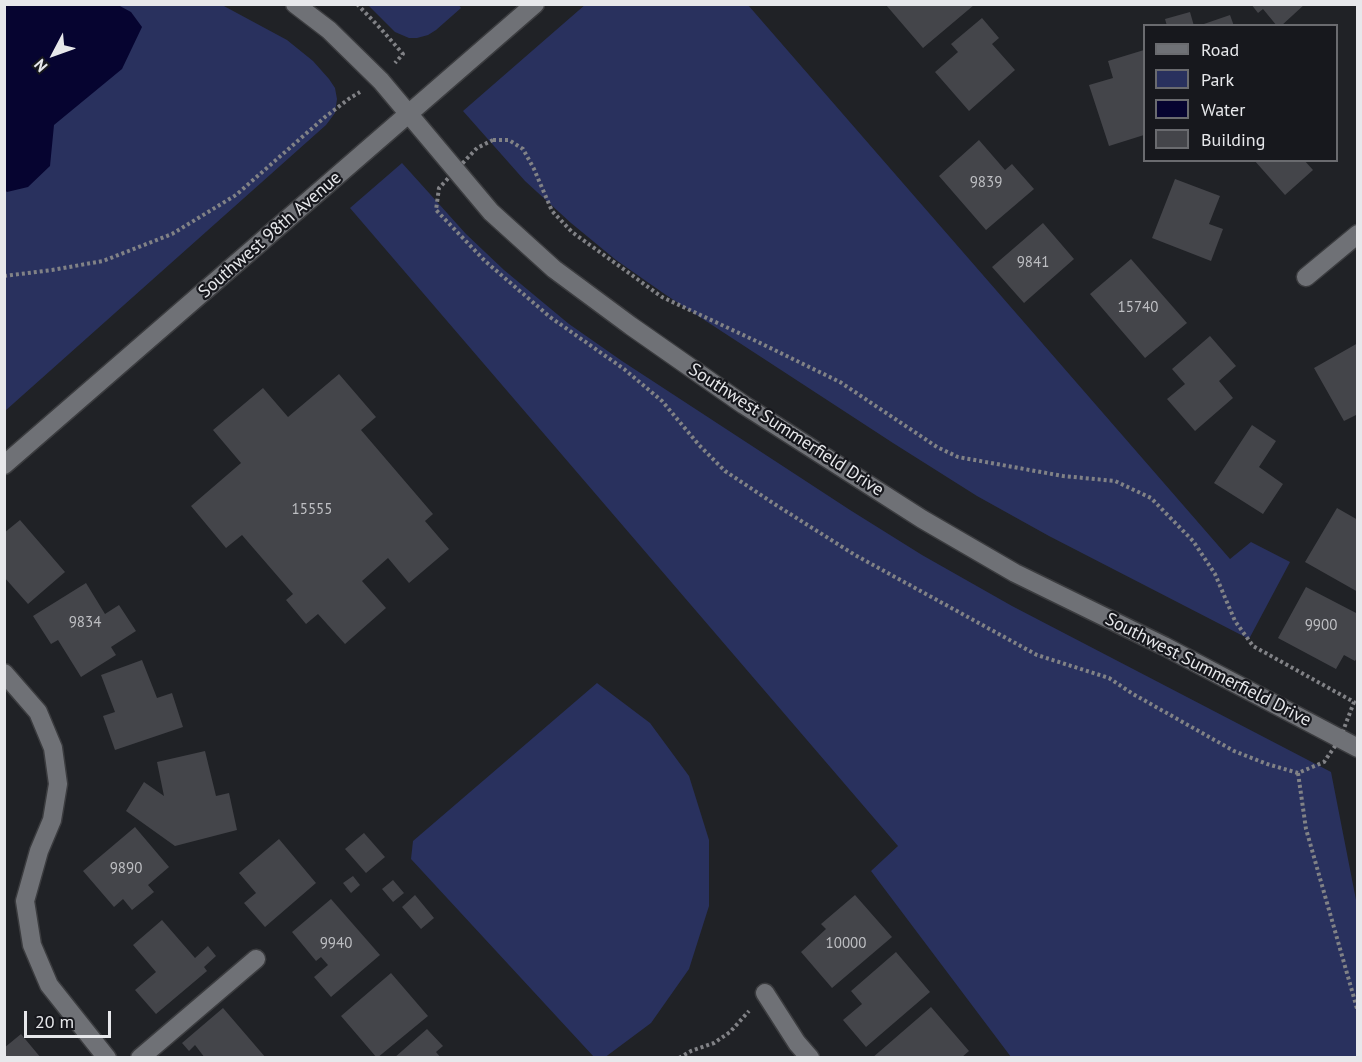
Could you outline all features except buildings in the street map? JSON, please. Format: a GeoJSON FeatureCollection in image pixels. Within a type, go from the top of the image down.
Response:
{"type":"FeatureCollection","features":[{"type":"Feature","properties":{"kind":"street","name":"Southwest Summerfield Drive"},"geometry":{"type":"LineString","coordinates":[[295,4],[329,30],[381,81],[491,212],[554,269],[631,327],[744,405],[922,519],[1015,573],[1164,646],[1358,748]]}},
{"type":"Feature","properties":{"kind":"street","name":"Southwest 98th Avenue"},"geometry":{"type":"LineString","coordinates":[[4,465],[535,4]]}},
{"type":"Feature","properties":{"kind":"street"},"geometry":{"type":"LineString","coordinates":[[1306,277],[1358,234]]}},
{"type":"Feature","properties":{"kind":"street"},"geometry":{"type":"LineString","coordinates":[[4,673],[38,712],[53,748],[57,784],[52,819],[39,851],[25,901],[32,945],[48,986],[107,1058]]}},
{"type":"Feature","properties":{"kind":"street"},"geometry":{"type":"LineString","coordinates":[[140,1058],[256,959]]}},
{"type":"Feature","properties":{"kind":"street"},"geometry":{"type":"LineString","coordinates":[[765,993],[797,1043],[810,1058]]}},
{"type":"Feature","properties":{"kind":"path"},"geometry":{"type":"LineString","coordinates":[[4,276],[103,261],[172,234],[236,195],[325,117],[350,98],[381,81],[403,54],[357,4]]}},
{"type":"Feature","properties":{"kind":"path"},"geometry":{"type":"LineString","coordinates":[[1298,773],[1306,829],[1358,1012]]}},
{"type":"Feature","properties":{"kind":"path"},"geometry":{"type":"LineString","coordinates":[[679,1058],[714,1043],[730,1032],[765,993]]}},
{"type":"Feature","properties":{"kind":"green space"},"geometry":{"type":"Polygon","coordinates":[[[458,4],[461,8],[436,30],[417,38],[409,38],[395,32],[368,5],[458,4]]]}},
{"type":"Feature","properties":{"kind":"green space"},"geometry":{"type":"Polygon","coordinates":[[[586,4],[748,5],[1230,559],[1251,542],[1290,562],[1249,639],[1049,536],[977,496],[893,443],[616,260],[525,181],[463,111],[586,4]]]}},
{"type":"Feature","properties":{"kind":"green space"},"geometry":{"type":"Polygon","coordinates":[[[5,5],[222,5],[287,40],[313,61],[335,88],[337,99],[335,113],[326,125],[5,411],[5,5]]]}},
{"type":"Feature","properties":{"kind":"green space"},"geometry":{"type":"Polygon","coordinates":[[[402,163],[466,234],[504,270],[569,324],[622,361],[922,555],[1012,606],[1331,772],[1357,905],[1357,1057],[1011,1057],[871,871],[898,846],[350,208],[402,163]]]}},
{"type":"Feature","properties":{"kind":"green space"},"geometry":{"type":"Polygon","coordinates":[[[597,683],[650,723],[689,776],[709,840],[709,906],[689,969],[651,1023],[604,1058],[594,1057],[411,859],[413,841],[597,683]]]}},
{"type":"Feature","properties":{"kind":"water"},"geometry":{"type":"Polygon","coordinates":[[[4,5],[118,5],[131,12],[142,27],[122,69],[54,125],[50,166],[28,187],[7,192],[4,189],[4,5]]]}}]}
